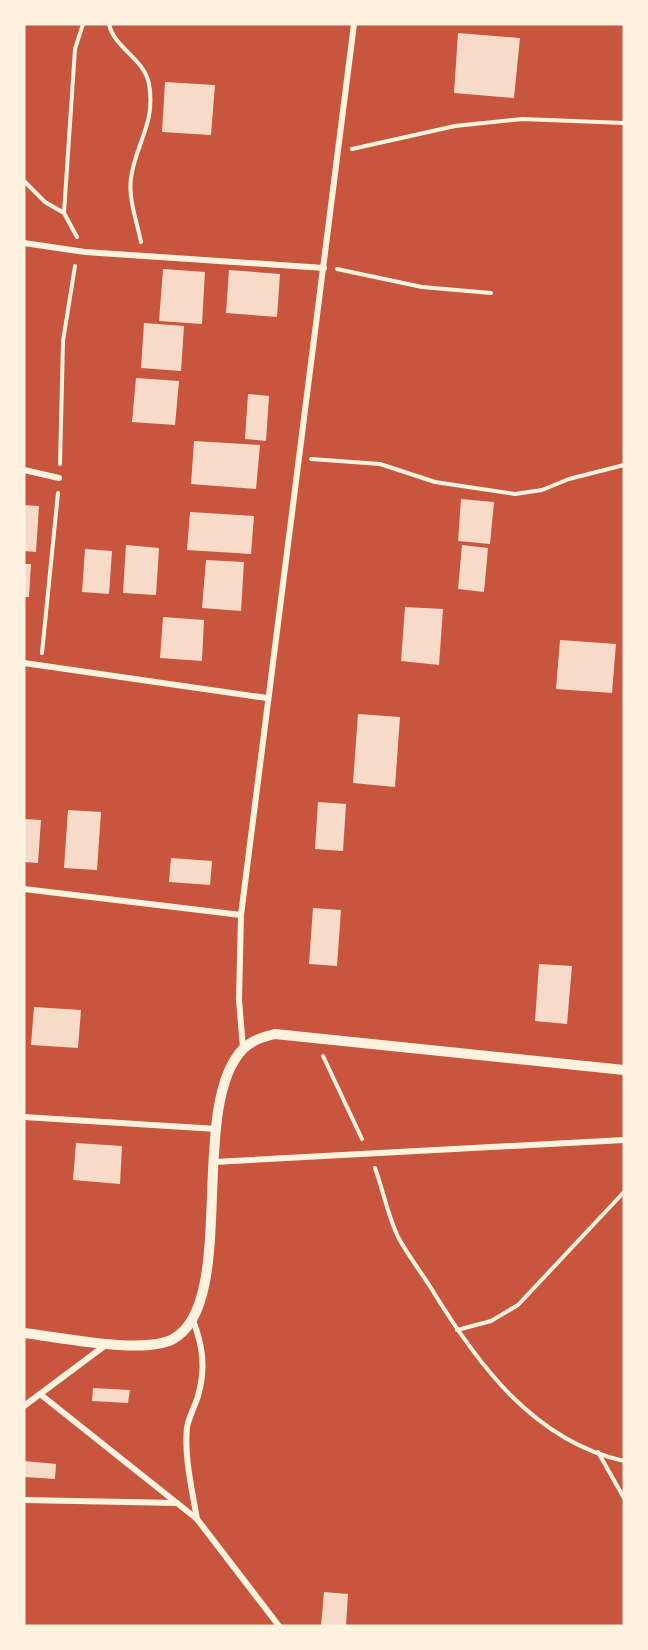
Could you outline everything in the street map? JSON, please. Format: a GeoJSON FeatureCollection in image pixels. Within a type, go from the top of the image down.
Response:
{"type":"FeatureCollection","features":[{"type":"Feature","properties":{"kind":"street"},"geometry":{"type":"LineString","coordinates":[[243,1048],[239,1000],[241,915],[267,698],[340,152],[354,24]]}},
{"type":"Feature","properties":{"kind":"street"},"geometry":{"type":"LineString","coordinates":[[24,243],[85,252],[324,268]]}},
{"type":"Feature","properties":{"kind":"street"},"geometry":{"type":"LineString","coordinates":[[24,470],[59,478]]}},
{"type":"Feature","properties":{"kind":"street"},"geometry":{"type":"LineString","coordinates":[[24,663],[267,698]]}},
{"type":"Feature","properties":{"kind":"street"},"geometry":{"type":"LineString","coordinates":[[24,889],[241,915]]}},
{"type":"Feature","properties":{"kind":"street"},"geometry":{"type":"LineString","coordinates":[[24,1333],[108,1344],[154,1345],[174,1339],[193,1320],[202,1297],[208,1257],[214,1162],[222,1087],[235,1058],[243,1048],[255,1040],[275,1034],[624,1070]]}},
{"type":"Feature","properties":{"kind":"street"},"geometry":{"type":"LineString","coordinates":[[24,1117],[217,1129]]}},
{"type":"Feature","properties":{"kind":"street"},"geometry":{"type":"LineString","coordinates":[[214,1162],[514,1148],[624,1140]]}},
{"type":"Feature","properties":{"kind":"street"},"geometry":{"type":"LineString","coordinates":[[193,1320],[202,1345],[204,1364],[188,1425],[190,1478],[197,1519]]}},
{"type":"Feature","properties":{"kind":"street"},"geometry":{"type":"LineString","coordinates":[[24,1406],[108,1344]]}},
{"type":"Feature","properties":{"kind":"street"},"geometry":{"type":"LineString","coordinates":[[40,1394],[197,1519],[224,1550],[279,1626]]}},
{"type":"Feature","properties":{"kind":"street"},"geometry":{"type":"LineString","coordinates":[[24,1500],[177,1503]]}},
{"type":"Feature","properties":{"kind":"path"},"geometry":{"type":"LineString","coordinates":[[83,24],[75,49],[64,213],[85,252]]}},
{"type":"Feature","properties":{"kind":"path"},"geometry":{"type":"LineString","coordinates":[[109,24],[115,38],[142,66],[148,82],[148,128],[139,146],[130,181],[144,256]]}},
{"type":"Feature","properties":{"kind":"path"},"geometry":{"type":"LineString","coordinates":[[340,152],[455,126],[490,122],[522,119],[624,123]]}},
{"type":"Feature","properties":{"kind":"path"},"geometry":{"type":"LineString","coordinates":[[24,181],[45,202],[64,213]]}},
{"type":"Feature","properties":{"kind":"path"},"geometry":{"type":"LineString","coordinates":[[41,664],[59,478],[63,341],[77,250]]}},
{"type":"Feature","properties":{"kind":"path"},"geometry":{"type":"LineString","coordinates":[[324,268],[360,272],[422,287],[490,293]]}},
{"type":"Feature","properties":{"kind":"path"},"geometry":{"type":"LineString","coordinates":[[299,459],[380,464],[435,482],[515,494],[542,490],[569,479],[624,465]]}},
{"type":"Feature","properties":{"kind":"path"},"geometry":{"type":"LineString","coordinates":[[315,1039],[369,1153],[397,1235],[457,1330],[482,1364],[523,1408],[556,1432],[598,1452],[624,1461]]}},
{"type":"Feature","properties":{"kind":"path"},"geometry":{"type":"LineString","coordinates":[[457,1330],[491,1321],[518,1305],[624,1192]]}},
{"type":"Feature","properties":{"kind":"path"},"geometry":{"type":"LineString","coordinates":[[598,1452],[624,1498]]}},
{"type":"Feature","properties":{"kind":"building"},"geometry":{"type":"Polygon","coordinates":[[[458,33],[520,38],[514,98],[454,93],[458,33]]]}},
{"type":"Feature","properties":{"kind":"building"},"geometry":{"type":"Polygon","coordinates":[[[165,82],[215,85],[211,135],[162,132],[165,82]]]}},
{"type":"Feature","properties":{"kind":"building"},"geometry":{"type":"Polygon","coordinates":[[[163,269],[205,272],[202,324],[159,321],[163,269]]]}},
{"type":"Feature","properties":{"kind":"building"},"geometry":{"type":"Polygon","coordinates":[[[229,270],[280,274],[277,317],[226,313],[229,270]]]}},
{"type":"Feature","properties":{"kind":"building"},"geometry":{"type":"Polygon","coordinates":[[[144,323],[184,326],[181,371],[141,368],[144,323]]]}},
{"type":"Feature","properties":{"kind":"building"},"geometry":{"type":"Polygon","coordinates":[[[136,378],[179,381],[175,425],[132,422],[136,378]]]}},
{"type":"Feature","properties":{"kind":"building"},"geometry":{"type":"Polygon","coordinates":[[[248,394],[269,396],[266,441],[245,439],[248,394]]]}},
{"type":"Feature","properties":{"kind":"building"},"geometry":{"type":"Polygon","coordinates":[[[194,441],[260,445],[256,489],[191,484],[194,441]]]}},
{"type":"Feature","properties":{"kind":"building"},"geometry":{"type":"Polygon","coordinates":[[[461,499],[494,502],[490,544],[458,541],[461,499]]]}},
{"type":"Feature","properties":{"kind":"building"},"geometry":{"type":"Polygon","coordinates":[[[24,505],[39,506],[36,552],[24,551],[24,505]]]}},
{"type":"Feature","properties":{"kind":"building"},"geometry":{"type":"Polygon","coordinates":[[[190,512],[254,516],[251,554],[187,550],[190,512]]]}},
{"type":"Feature","properties":{"kind":"building"},"geometry":{"type":"Polygon","coordinates":[[[126,545],[159,548],[156,595],[123,593],[126,545]]]}},
{"type":"Feature","properties":{"kind":"building"},"geometry":{"type":"Polygon","coordinates":[[[462,545],[488,548],[484,592],[458,589],[462,545]]]}},
{"type":"Feature","properties":{"kind":"building"},"geometry":{"type":"Polygon","coordinates":[[[85,549],[112,551],[109,594],[82,592],[85,549]]]}},
{"type":"Feature","properties":{"kind":"building"},"geometry":{"type":"Polygon","coordinates":[[[206,560],[244,562],[241,611],[202,608],[206,560]]]}},
{"type":"Feature","properties":{"kind":"building"},"geometry":{"type":"Polygon","coordinates":[[[24,564],[31,564],[29,597],[24,597],[24,564]]]}},
{"type":"Feature","properties":{"kind":"building"},"geometry":{"type":"Polygon","coordinates":[[[405,607],[443,609],[439,665],[401,661],[405,607]]]}},
{"type":"Feature","properties":{"kind":"building"},"geometry":{"type":"Polygon","coordinates":[[[163,617],[204,620],[202,661],[160,658],[163,617]]]}},
{"type":"Feature","properties":{"kind":"building"},"geometry":{"type":"Polygon","coordinates":[[[560,640],[616,644],[612,693],[556,689],[560,640]]]}},
{"type":"Feature","properties":{"kind":"building"},"geometry":{"type":"Polygon","coordinates":[[[358,714],[400,717],[395,787],[353,783],[358,714]]]}},
{"type":"Feature","properties":{"kind":"building"},"geometry":{"type":"Polygon","coordinates":[[[318,802],[346,804],[343,851],[315,849],[318,802]]]}},
{"type":"Feature","properties":{"kind":"building"},"geometry":{"type":"Polygon","coordinates":[[[68,810],[101,812],[97,870],[64,868],[68,810]]]}},
{"type":"Feature","properties":{"kind":"building"},"geometry":{"type":"Polygon","coordinates":[[[24,819],[41,820],[38,863],[24,862],[24,819]]]}},
{"type":"Feature","properties":{"kind":"building"},"geometry":{"type":"Polygon","coordinates":[[[171,858],[212,861],[210,885],[169,882],[171,858]]]}},
{"type":"Feature","properties":{"kind":"building"},"geometry":{"type":"Polygon","coordinates":[[[313,908],[341,910],[337,966],[309,964],[313,908]]]}},
{"type":"Feature","properties":{"kind":"building"},"geometry":{"type":"Polygon","coordinates":[[[539,964],[572,966],[567,1024],[535,1021],[539,964]]]}},
{"type":"Feature","properties":{"kind":"building"},"geometry":{"type":"Polygon","coordinates":[[[34,1007],[81,1010],[78,1048],[31,1045],[34,1007]]]}},
{"type":"Feature","properties":{"kind":"building"},"geometry":{"type":"Polygon","coordinates":[[[76,1143],[122,1146],[120,1184],[73,1180],[76,1143]]]}},
{"type":"Feature","properties":{"kind":"building"},"geometry":{"type":"Polygon","coordinates":[[[93,1388],[130,1390],[128,1403],[92,1401],[93,1388]]]}},
{"type":"Feature","properties":{"kind":"building"},"geometry":{"type":"Polygon","coordinates":[[[24,1461],[56,1464],[55,1479],[24,1477],[24,1461]]]}},
{"type":"Feature","properties":{"kind":"building"},"geometry":{"type":"Polygon","coordinates":[[[324,1592],[348,1594],[346,1626],[321,1626],[324,1592]]]}}]}
